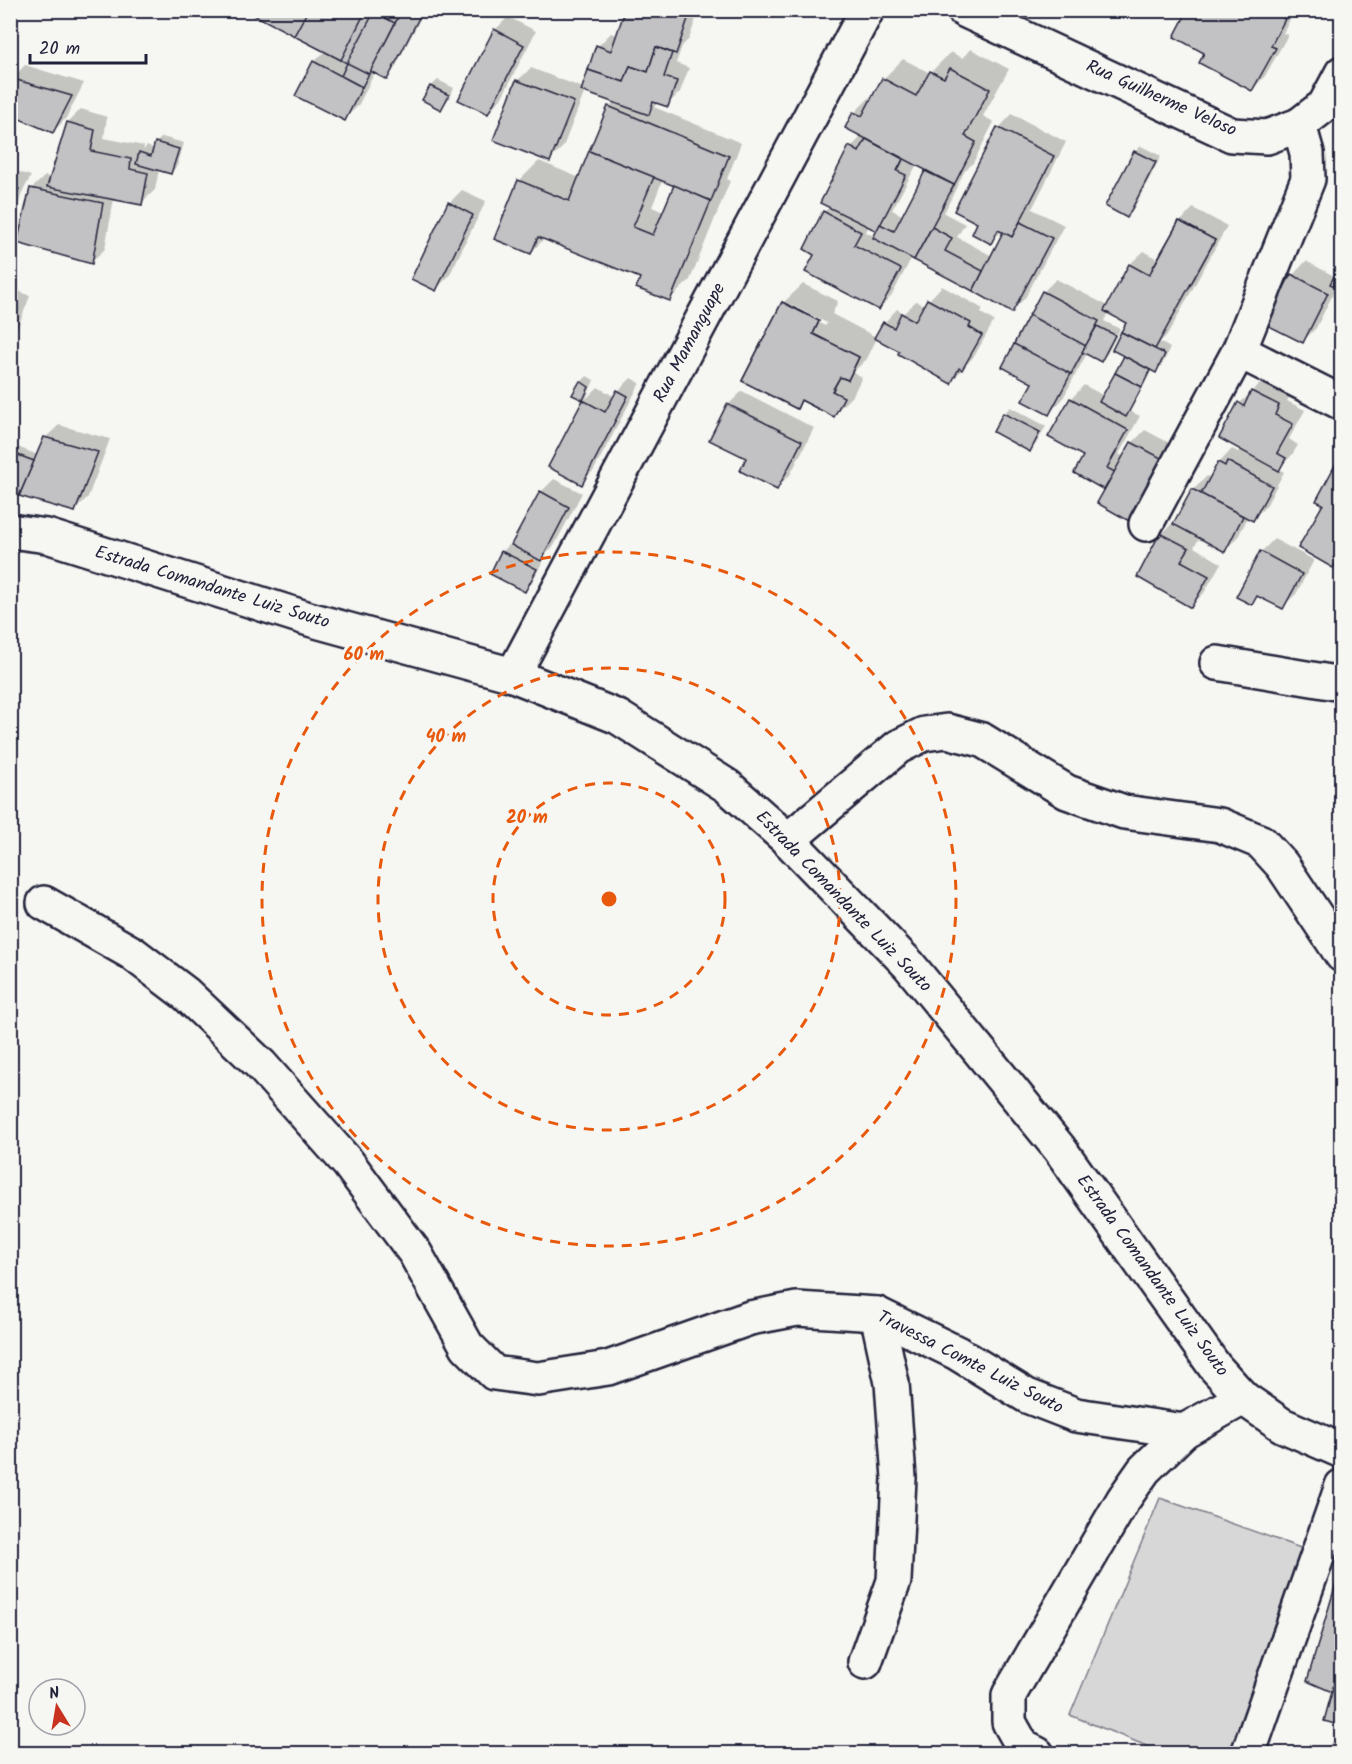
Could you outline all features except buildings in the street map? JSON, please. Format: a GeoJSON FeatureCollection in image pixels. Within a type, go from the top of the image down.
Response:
{"type":"FeatureCollection","features":[{"type":"Feature","properties":{"kind":"street","name":"Rua Mamanguape"},"geometry":{"type":"LineString","coordinates":[[513,675],[867,10]]}},
{"type":"Feature","properties":{"kind":"street","name":"Rua Guilherme Veloso"},"geometry":{"type":"LineString","coordinates":[[964,10],[1232,135],[1267,137],[1299,125],[1325,105],[1341,73]]}},
{"type":"Feature","properties":{"kind":"street"},"geometry":{"type":"LineString","coordinates":[[1146,524],[1239,351],[1308,178],[1307,153],[1299,125]]}},
{"type":"Feature","properties":{"kind":"street"},"geometry":{"type":"LineString","coordinates":[[1239,351],[1341,403]]}},
{"type":"Feature","properties":{"kind":"street","name":"Estrada Comandante Luiz Souto"},"geometry":{"type":"LineString","coordinates":[[10,531],[47,536],[309,619],[513,675],[618,717],[727,786],[788,840],[909,965],[1059,1148],[1215,1366],[1243,1398],[1282,1425],[1341,1451]]}},
{"type":"Feature","properties":{"kind":"street"},"geometry":{"type":"LineString","coordinates":[[1217,663],[1341,684]]}},
{"type":"Feature","properties":{"kind":"street"},"geometry":{"type":"LineString","coordinates":[[788,840],[898,747],[924,734],[947,731],[982,740],[1067,792],[1124,812],[1220,825],[1261,842],[1282,865],[1341,955]]}},
{"type":"Feature","properties":{"kind":"street","name":"Travessa Comte Luiz Souto"},"geometry":{"type":"LineString","coordinates":[[44,903],[132,953],[186,994],[261,1065],[348,1163],[415,1253],[467,1346],[494,1373],[538,1379],[608,1368],[750,1318],[797,1309],[877,1314],[957,1353],[1027,1396],[1076,1415],[1184,1431]]}},
{"type":"Feature","properties":{"kind":"street"},"geometry":{"type":"LineString","coordinates":[[865,1662],[894,1581],[899,1478],[892,1383],[877,1314]]}},
{"type":"Feature","properties":{"kind":"street"},"geometry":{"type":"LineString","coordinates":[[1037,1754],[1023,1747],[1009,1722],[1009,1695],[1123,1500],[1144,1470],[1184,1431],[1243,1398]]}},
{"type":"Feature","properties":{"kind":"street"},"geometry":{"type":"LineString","coordinates":[[1248,1754],[1341,1486]]}},
{"type":"Feature","properties":{"kind":"shaded area"},"geometry":{"type":"Polygon","coordinates":[[[1160,1498],[1309,1551],[1240,1753],[1164,1753],[1070,1715],[1160,1498]]]}}]}
